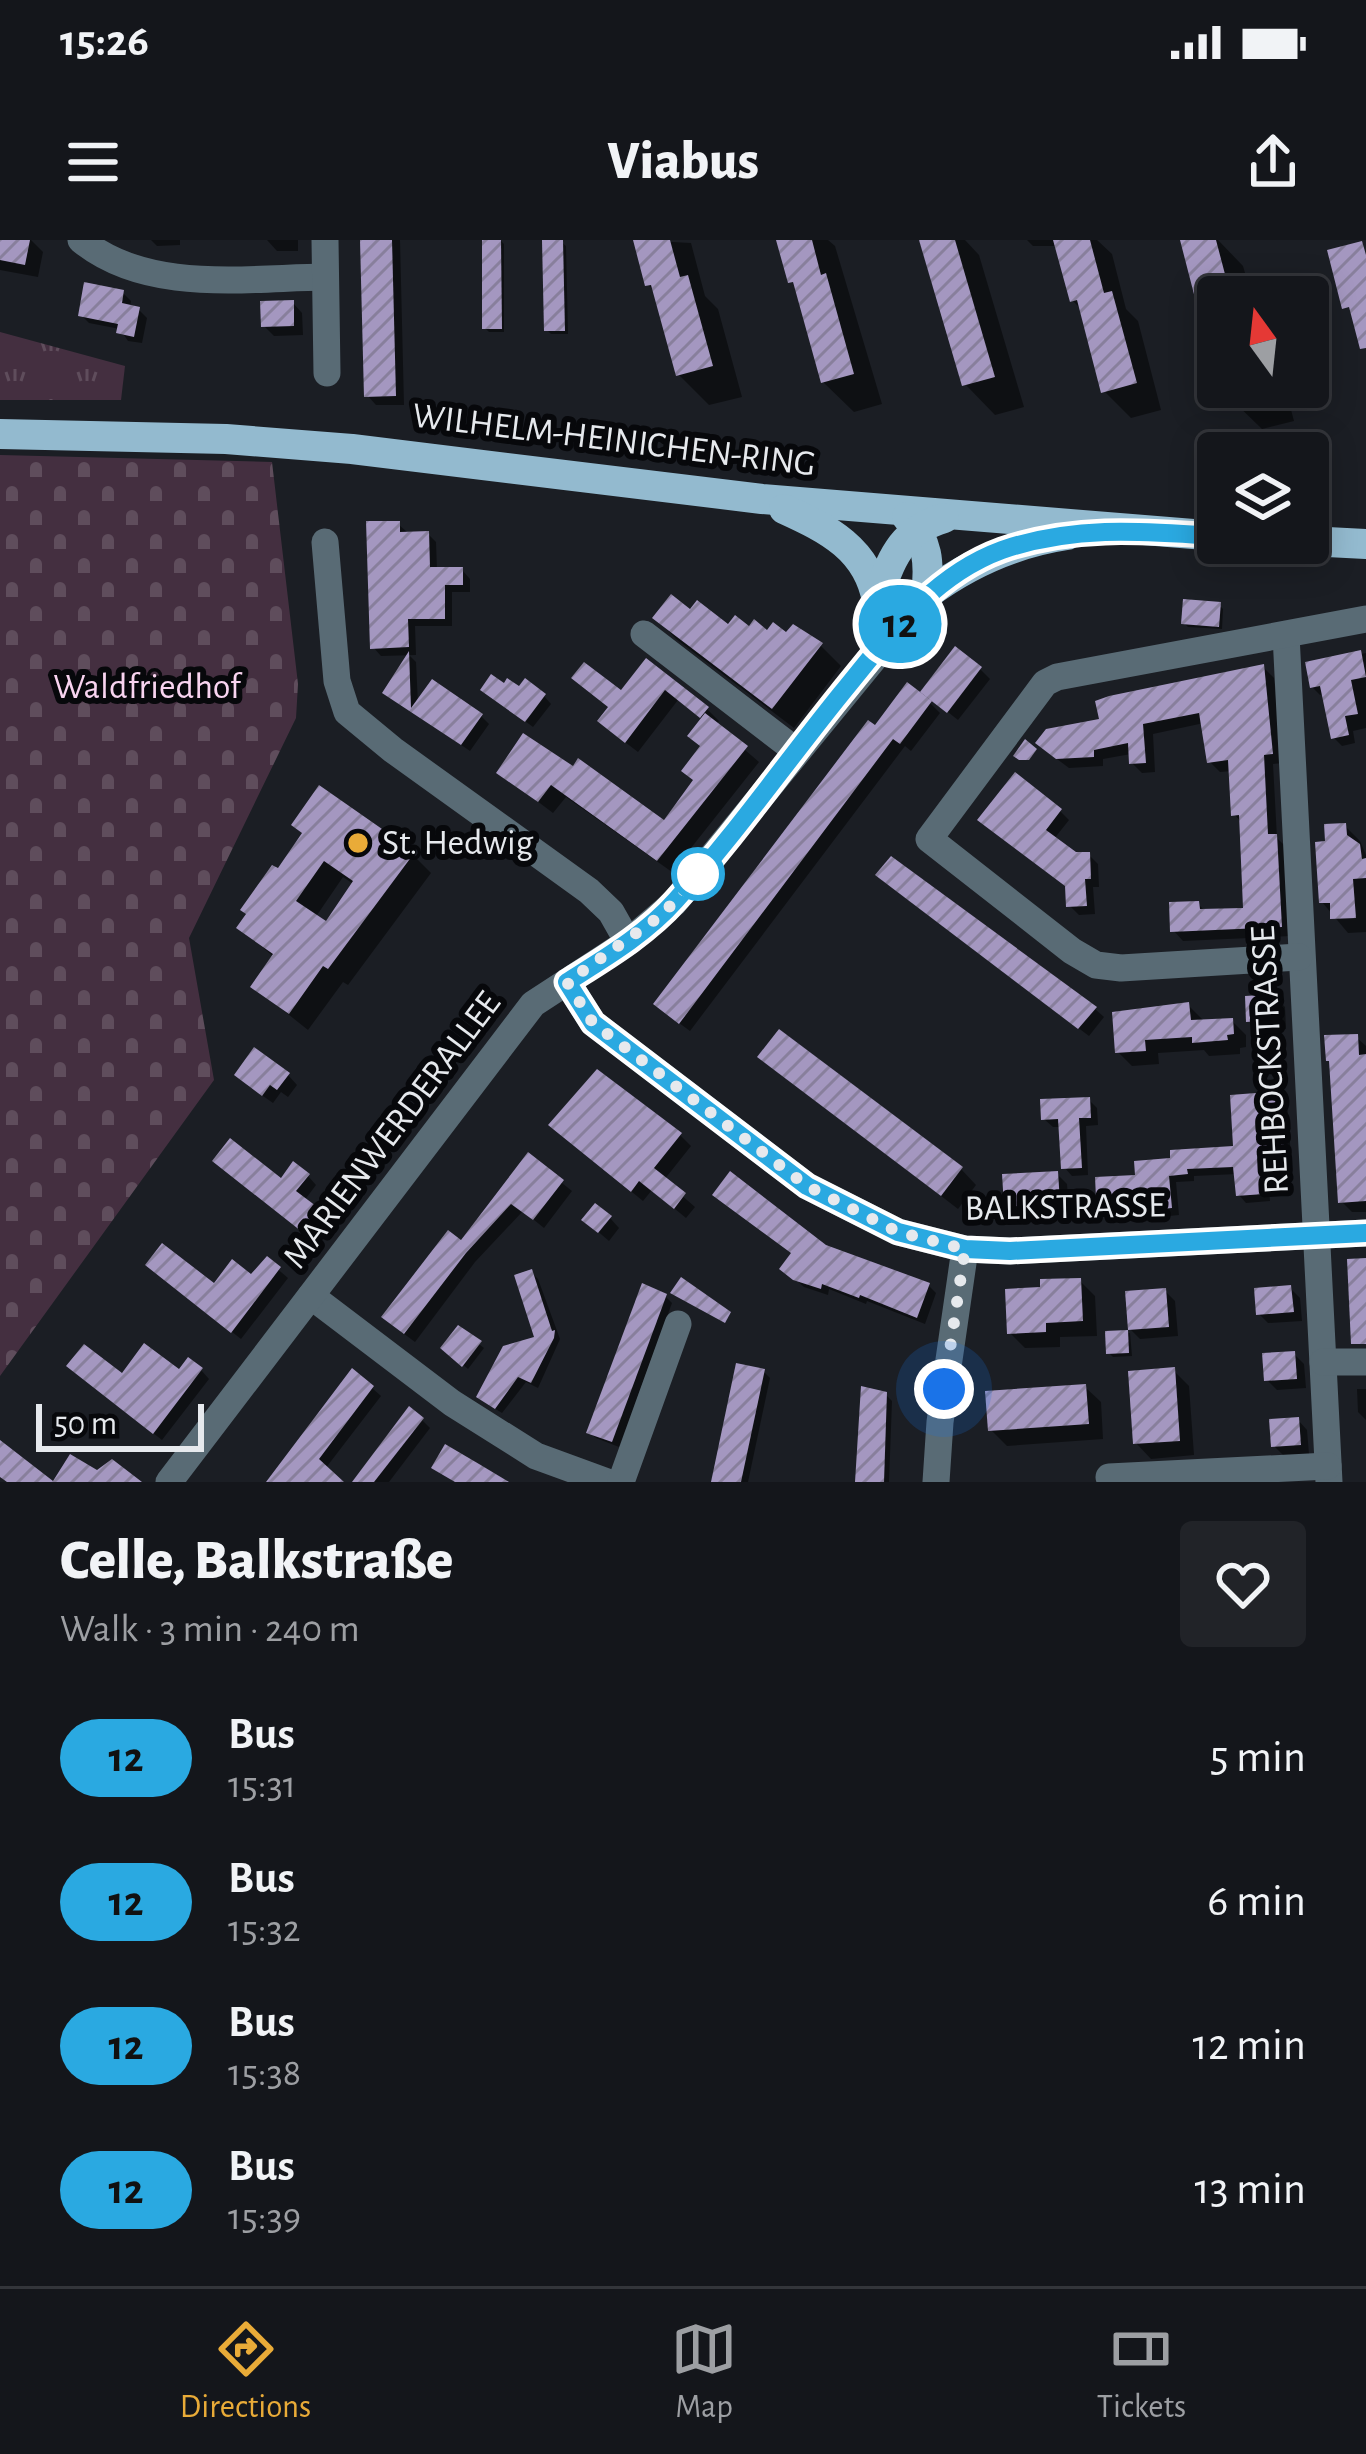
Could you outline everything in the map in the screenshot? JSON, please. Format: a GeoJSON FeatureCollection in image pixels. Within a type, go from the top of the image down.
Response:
{"type":"FeatureCollection","features":[{"type":"Feature","properties":{"kind":"main road","name":"WILHELM-HEINICHEN-RING"},"geometry":{"type":"LineString","coordinates":[[0,434],[226,439],[352,449],[910,520],[951,516],[1197,535]]}},
{"type":"Feature","properties":{"kind":"main road"},"geometry":{"type":"LineString","coordinates":[[762,499],[848,543],[873,576],[877,601]]}},
{"type":"Feature","properties":{"kind":"main road"},"geometry":{"type":"LineString","coordinates":[[877,601],[910,520]]}},
{"type":"Feature","properties":{"kind":"main road"},"geometry":{"type":"LineString","coordinates":[[910,520],[930,565],[926,595]]}},
{"type":"Feature","properties":{"kind":"main road"},"geometry":{"type":"LineString","coordinates":[[926,595],[999,551],[1103,529]]}},
{"type":"Feature","properties":{"kind":"main road"},"geometry":{"type":"LineString","coordinates":[[1329,542],[1366,544]]}},
{"type":"Feature","properties":{"kind":"street"},"geometry":{"type":"LineString","coordinates":[[81,240],[112,261],[151,273],[187,278],[326,277]]}},
{"type":"Feature","properties":{"kind":"street"},"geometry":{"type":"LineString","coordinates":[[325,240],[327,373]]}},
{"type":"Feature","properties":{"kind":"street"},"geometry":{"type":"LineString","coordinates":[[326,542],[337,681],[347,712],[589,891],[611,912],[628,942]]}},
{"type":"Feature","properties":{"kind":"street","name":"MARIENWERDERALLEE"},"geometry":{"type":"LineString","coordinates":[[169,1482],[533,1004],[628,942],[674,903],[926,595]]}},
{"type":"Feature","properties":{"kind":"street","name":"MARIENWERDERALLEE"},"geometry":{"type":"LineString","coordinates":[[844,691],[866,644],[877,601]]}},
{"type":"Feature","properties":{"kind":"street"},"geometry":{"type":"LineString","coordinates":[[1300,957],[1120,968],[1096,965],[929,839],[1045,683],[1366,619]]}},
{"type":"Feature","properties":{"kind":"street"},"geometry":{"type":"LineString","coordinates":[[644,634],[795,751]]}},
{"type":"Feature","properties":{"kind":"street","name":"REHBOCKSTRASSE"},"geometry":{"type":"LineString","coordinates":[[1286,635],[1329,1474]]}},
{"type":"Feature","properties":{"kind":"street","name":"BALKSTRASSE"},"geometry":{"type":"LineString","coordinates":[[567,982],[593,1023],[807,1186],[898,1232],[965,1249],[1010,1251],[1366,1233]]}},
{"type":"Feature","properties":{"kind":"street"},"geometry":{"type":"LineString","coordinates":[[936,1482],[965,1249]]}},
{"type":"Feature","properties":{"kind":"street"},"geometry":{"type":"LineString","coordinates":[[311,1296],[452,1402],[536,1456],[607,1482]]}},
{"type":"Feature","properties":{"kind":"street"},"geometry":{"type":"LineString","coordinates":[[621,1482],[678,1324]]}},
{"type":"Feature","properties":{"kind":"street"},"geometry":{"type":"LineString","coordinates":[[1322,1362],[1366,1362]]}},
{"type":"Feature","properties":{"kind":"street"},"geometry":{"type":"LineString","coordinates":[[522,1482],[536,1456]]}},
{"type":"Feature","properties":{"kind":"street"},"geometry":{"type":"LineString","coordinates":[[1109,1478],[1329,1474]]}},
{"type":"Feature","properties":{"kind":"green space"},"geometry":{"type":"Polygon","coordinates":[[[0,332],[125,366],[121,400],[0,400],[0,332]]]}},
{"type":"Feature","properties":{"kind":"green space","name":"Waldfriedhof"},"geometry":{"type":"Polygon","coordinates":[[[0,455],[272,462],[298,684],[296,718],[189,938],[214,1080],[0,1376],[0,455]]]}},
{"type":"Feature","properties":{"kind":"building"},"geometry":{"type":"Polygon","coordinates":[[[0,240],[30,240],[25,265],[0,260],[0,240]]]}},
{"type":"Feature","properties":{"kind":"building"},"geometry":{"type":"Polygon","coordinates":[[[360,240],[392,240],[396,396],[364,397],[360,240]]]}},
{"type":"Feature","properties":{"kind":"building"},"geometry":{"type":"Polygon","coordinates":[[[482,240],[501,240],[502,329],[482,329],[482,240]]]}},
{"type":"Feature","properties":{"kind":"building"},"geometry":{"type":"Polygon","coordinates":[[[542,240],[563,240],[565,331],[544,331],[542,240]]]}},
{"type":"Feature","properties":{"kind":"building"},"geometry":{"type":"Polygon","coordinates":[[[633,240],[670,240],[680,277],[688,275],[713,366],[676,376],[633,240]]]}},
{"type":"Feature","properties":{"kind":"building"},"geometry":{"type":"Polygon","coordinates":[[[776,240],[812,240],[854,374],[821,383],[793,282],[788,283],[776,240]]]}},
{"type":"Feature","properties":{"kind":"building"},"geometry":{"type":"Polygon","coordinates":[[[919,240],[955,240],[995,377],[962,386],[919,240]]]}},
{"type":"Feature","properties":{"kind":"building"},"geometry":{"type":"Polygon","coordinates":[[[1053,240],[1090,240],[1104,293],[1112,291],[1137,383],[1101,393],[1077,300],[1070,302],[1053,240]]]}},
{"type":"Feature","properties":{"kind":"building"},"geometry":{"type":"Polygon","coordinates":[[[1180,240],[1216,240],[1225,276],[1197,276],[1196,302],[1180,240]]]}},
{"type":"Feature","properties":{"kind":"building"},"geometry":{"type":"Polygon","coordinates":[[[1362,241],[1366,348],[1360,349],[1349,307],[1342,309],[1327,250],[1362,241]]]}},
{"type":"Feature","properties":{"kind":"building"},"geometry":{"type":"Polygon","coordinates":[[[84,282],[124,290],[122,303],[140,307],[134,337],[116,333],[118,324],[78,316],[84,282]]]}},
{"type":"Feature","properties":{"kind":"building"},"geometry":{"type":"Polygon","coordinates":[[[294,300],[294,326],[261,327],[260,301],[294,300]]]}},
{"type":"Feature","properties":{"kind":"building"},"geometry":{"type":"Polygon","coordinates":[[[366,521],[400,521],[400,532],[429,531],[430,567],[463,567],[463,585],[445,585],[445,619],[408,619],[409,647],[370,649],[366,521]]]}},
{"type":"Feature","properties":{"kind":"building"},"geometry":{"type":"Polygon","coordinates":[[[671,594],[690,609],[697,600],[728,624],[735,615],[749,626],[754,619],[767,630],[773,622],[786,632],[793,624],[823,643],[772,709],[652,618],[671,594]]]}},
{"type":"Feature","properties":{"kind":"building"},"geometry":{"type":"Polygon","coordinates":[[[1183,599],[1221,602],[1219,627],[1181,624],[1183,599]]]}},
{"type":"Feature","properties":{"kind":"building"},"geometry":{"type":"Polygon","coordinates":[[[955,646],[982,667],[947,713],[920,692],[955,646]]]}},
{"type":"Feature","properties":{"kind":"building"},"geometry":{"type":"Polygon","coordinates":[[[1361,650],[1366,677],[1351,680],[1358,714],[1345,716],[1349,735],[1331,739],[1320,686],[1310,688],[1305,662],[1361,650]]]}},
{"type":"Feature","properties":{"kind":"building"},"geometry":{"type":"Polygon","coordinates":[[[409,651],[411,708],[432,679],[483,714],[461,745],[382,693],[409,651]]]}},
{"type":"Feature","properties":{"kind":"building"},"geometry":{"type":"Polygon","coordinates":[[[646,658],[709,707],[700,718],[665,690],[625,743],[597,721],[608,707],[571,678],[584,662],[621,690],[646,658]]]}},
{"type":"Feature","properties":{"kind":"building"},"geometry":{"type":"Polygon","coordinates":[[[1264,664],[1273,754],[1264,755],[1268,834],[1277,834],[1282,927],[1170,932],[1169,902],[1199,901],[1200,909],[1243,908],[1239,815],[1231,816],[1228,760],[1207,763],[1199,713],[1143,724],[1146,763],[1129,764],[1128,743],[1094,750],[1094,757],[1056,759],[1035,743],[1046,729],[1099,719],[1095,701],[1109,696],[1264,664]]]}},
{"type":"Feature","properties":{"kind":"building"},"geometry":{"type":"Polygon","coordinates":[[[491,674],[519,686],[525,678],[546,694],[525,722],[480,690],[491,674]]]}},
{"type":"Feature","properties":{"kind":"building"},"geometry":{"type":"Polygon","coordinates":[[[907,682],[932,701],[900,744],[893,739],[679,1024],[653,1004],[868,720],[875,725],[907,682]]]}},
{"type":"Feature","properties":{"kind":"building"},"geometry":{"type":"Polygon","coordinates":[[[705,713],[748,746],[657,861],[551,785],[538,802],[496,773],[523,733],[573,766],[578,758],[664,820],[693,780],[681,771],[700,746],[687,736],[705,713]]]}},
{"type":"Feature","properties":{"kind":"building"},"geometry":{"type":"Polygon","coordinates":[[[1025,739],[1037,749],[1029,760],[1019,760],[1013,756],[1025,739]]]}},
{"type":"Feature","properties":{"kind":"building"},"geometry":{"type":"Polygon","coordinates":[[[1015,772],[1062,809],[1046,830],[1076,852],[1090,852],[1087,906],[1066,907],[1065,886],[977,820],[1015,772]]]}},
{"type":"Feature","properties":{"kind":"building"},"geometry":{"type":"Polygon","coordinates":[[[319,785],[415,852],[289,1014],[250,987],[273,954],[236,928],[246,914],[240,910],[302,833],[291,825],[319,785]],[[324,861],[296,901],[326,921],[353,881],[324,861]]]}},
{"type":"Feature","properties":{"kind":"building"},"geometry":{"type":"Polygon","coordinates":[[[1346,823],[1347,835],[1360,844],[1362,859],[1366,858],[1366,878],[1353,879],[1356,918],[1330,919],[1330,903],[1319,903],[1315,842],[1325,841],[1324,824],[1346,823]]]}},
{"type":"Feature","properties":{"kind":"building"},"geometry":{"type":"Polygon","coordinates":[[[891,856],[1097,1007],[1078,1029],[875,875],[891,856]]]}},
{"type":"Feature","properties":{"kind":"building"},"geometry":{"type":"Polygon","coordinates":[[[1276,994],[1277,1020],[1246,1022],[1245,996],[1276,994]]]}},
{"type":"Feature","properties":{"kind":"building"},"geometry":{"type":"Polygon","coordinates":[[[1189,1002],[1191,1020],[1233,1018],[1234,1034],[1227,1035],[1228,1040],[1192,1043],[1192,1037],[1145,1040],[1146,1051],[1115,1053],[1112,1012],[1189,1002]]]}},
{"type":"Feature","properties":{"kind":"building"},"geometry":{"type":"Polygon","coordinates":[[[779,1029],[963,1167],[941,1196],[757,1057],[779,1029]]]}},
{"type":"Feature","properties":{"kind":"building"},"geometry":{"type":"Polygon","coordinates":[[[1358,1034],[1359,1055],[1366,1054],[1366,1201],[1338,1203],[1324,1035],[1358,1034]]]}},
{"type":"Feature","properties":{"kind":"building"},"geometry":{"type":"Polygon","coordinates":[[[254,1047],[290,1073],[277,1090],[270,1085],[262,1096],[234,1075],[254,1047]]]}},
{"type":"Feature","properties":{"kind":"building"},"geometry":{"type":"Polygon","coordinates":[[[597,1069],[682,1133],[654,1168],[686,1193],[674,1209],[639,1181],[631,1192],[548,1125],[597,1069]]]}},
{"type":"Feature","properties":{"kind":"building"},"geometry":{"type":"Polygon","coordinates":[[[1280,1091],[1286,1163],[1271,1164],[1272,1180],[1263,1181],[1264,1194],[1236,1196],[1233,1167],[1187,1169],[1188,1174],[1169,1176],[1172,1208],[1139,1211],[1137,1195],[1096,1198],[1095,1177],[1135,1175],[1134,1161],[1170,1158],[1170,1150],[1233,1146],[1230,1095],[1280,1091]]]}},
{"type":"Feature","properties":{"kind":"building"},"geometry":{"type":"Polygon","coordinates":[[[1090,1097],[1091,1118],[1079,1118],[1082,1168],[1061,1169],[1058,1119],[1041,1120],[1040,1099],[1090,1097]]]}},
{"type":"Feature","properties":{"kind":"building"},"geometry":{"type":"Polygon","coordinates":[[[230,1138],[281,1178],[293,1161],[310,1174],[296,1191],[324,1212],[306,1235],[212,1161],[230,1138]]]}},
{"type":"Feature","properties":{"kind":"building"},"geometry":{"type":"Polygon","coordinates":[[[528,1152],[564,1180],[533,1220],[511,1204],[466,1253],[404,1334],[381,1317],[448,1230],[461,1240],[528,1152]]]}},
{"type":"Feature","properties":{"kind":"building"},"geometry":{"type":"Polygon","coordinates":[[[730,1171],[826,1245],[930,1283],[917,1318],[860,1295],[793,1280],[779,1269],[791,1253],[712,1195],[730,1171]]]}},
{"type":"Feature","properties":{"kind":"building"},"geometry":{"type":"Polygon","coordinates":[[[1058,1171],[1060,1203],[1004,1207],[1002,1174],[1058,1171]]]}},
{"type":"Feature","properties":{"kind":"building"},"geometry":{"type":"Polygon","coordinates":[[[595,1203],[612,1216],[598,1233],[581,1220],[595,1203]]]}},
{"type":"Feature","properties":{"kind":"building"},"geometry":{"type":"Polygon","coordinates":[[[162,1243],[214,1283],[232,1259],[251,1274],[267,1256],[281,1267],[231,1333],[145,1265],[162,1243]]]}},
{"type":"Feature","properties":{"kind":"building"},"geometry":{"type":"Polygon","coordinates":[[[1366,1258],[1366,1344],[1351,1344],[1347,1259],[1366,1258]]]}},
{"type":"Feature","properties":{"kind":"building"},"geometry":{"type":"Polygon","coordinates":[[[532,1269],[554,1338],[531,1383],[518,1377],[495,1409],[476,1397],[503,1346],[534,1337],[514,1275],[532,1269]]]}},
{"type":"Feature","properties":{"kind":"building"},"geometry":{"type":"Polygon","coordinates":[[[681,1277],[731,1312],[725,1323],[670,1293],[681,1277]]]}},
{"type":"Feature","properties":{"kind":"building"},"geometry":{"type":"Polygon","coordinates":[[[1081,1278],[1083,1321],[1046,1323],[1046,1332],[1007,1334],[1005,1289],[1040,1287],[1040,1279],[1081,1278]]]}},
{"type":"Feature","properties":{"kind":"building"},"geometry":{"type":"Polygon","coordinates":[[[642,1283],[667,1294],[612,1442],[586,1433],[642,1283]]]}},
{"type":"Feature","properties":{"kind":"building"},"geometry":{"type":"Polygon","coordinates":[[[1291,1285],[1294,1312],[1256,1315],[1254,1288],[1291,1285]]]}},
{"type":"Feature","properties":{"kind":"building"},"geometry":{"type":"Polygon","coordinates":[[[1166,1288],[1169,1327],[1128,1330],[1125,1291],[1166,1288]]]}},
{"type":"Feature","properties":{"kind":"building"},"geometry":{"type":"Polygon","coordinates":[[[458,1325],[482,1341],[462,1367],[440,1348],[458,1325]]]}},
{"type":"Feature","properties":{"kind":"building"},"geometry":{"type":"Polygon","coordinates":[[[1128,1330],[1129,1353],[1106,1354],[1105,1331],[1128,1330]]]}},
{"type":"Feature","properties":{"kind":"building"},"geometry":{"type":"Polygon","coordinates":[[[144,1343],[179,1369],[188,1357],[203,1368],[153,1434],[66,1366],[84,1344],[122,1373],[144,1343]]]}},
{"type":"Feature","properties":{"kind":"building"},"geometry":{"type":"Polygon","coordinates":[[[1295,1351],[1297,1379],[1264,1381],[1262,1353],[1295,1351]]]}},
{"type":"Feature","properties":{"kind":"building"},"geometry":{"type":"Polygon","coordinates":[[[736,1363],[765,1369],[741,1482],[711,1482],[736,1363]]]}},
{"type":"Feature","properties":{"kind":"building"},"geometry":{"type":"Polygon","coordinates":[[[1175,1367],[1180,1441],[1133,1444],[1128,1371],[1175,1367]]]}},
{"type":"Feature","properties":{"kind":"building"},"geometry":{"type":"Polygon","coordinates":[[[352,1368],[374,1386],[319,1459],[344,1482],[266,1482],[352,1368]]]}},
{"type":"Feature","properties":{"kind":"building"},"geometry":{"type":"Polygon","coordinates":[[[1086,1384],[1089,1424],[988,1431],[985,1391],[1086,1384]]]}},
{"type":"Feature","properties":{"kind":"building"},"geometry":{"type":"Polygon","coordinates":[[[861,1386],[887,1392],[884,1482],[855,1482],[861,1386]]]}},
{"type":"Feature","properties":{"kind":"building"},"geometry":{"type":"Polygon","coordinates":[[[409,1406],[424,1418],[374,1482],[352,1482],[409,1406]]]}},
{"type":"Feature","properties":{"kind":"building"},"geometry":{"type":"Polygon","coordinates":[[[1299,1417],[1301,1445],[1271,1447],[1269,1419],[1299,1417]]]}},
{"type":"Feature","properties":{"kind":"building"},"geometry":{"type":"Polygon","coordinates":[[[0,1440],[53,1481],[70,1454],[97,1470],[112,1459],[142,1482],[7,1482],[0,1477],[0,1440]]]}},
{"type":"Feature","properties":{"kind":"building"},"geometry":{"type":"Polygon","coordinates":[[[445,1444],[509,1482],[455,1482],[431,1468],[445,1444]]]}},
{"type":"Feature","properties":{"kind":"bus line","name":"12"},"geometry":{"type":"LineString","coordinates":[[1197,535],[1103,529],[1049,537],[999,551],[954,574],[926,595],[882,644],[674,903],[628,942],[567,982],[593,1023],[807,1186],[898,1232],[965,1249],[1010,1251],[1366,1233]]}},
{"type":"Feature","properties":{"kind":"place","name":"St. Hedwig"},"geometry":{"type":"Point","coordinates":[358,843]}},
{"type":"Feature","properties":{"kind":"route"},"geometry":{"type":"LineString","coordinates":[[698,874],[663,914],[567,982],[593,1023],[807,1186],[898,1232],[965,1249],[944,1389]]}}]}
